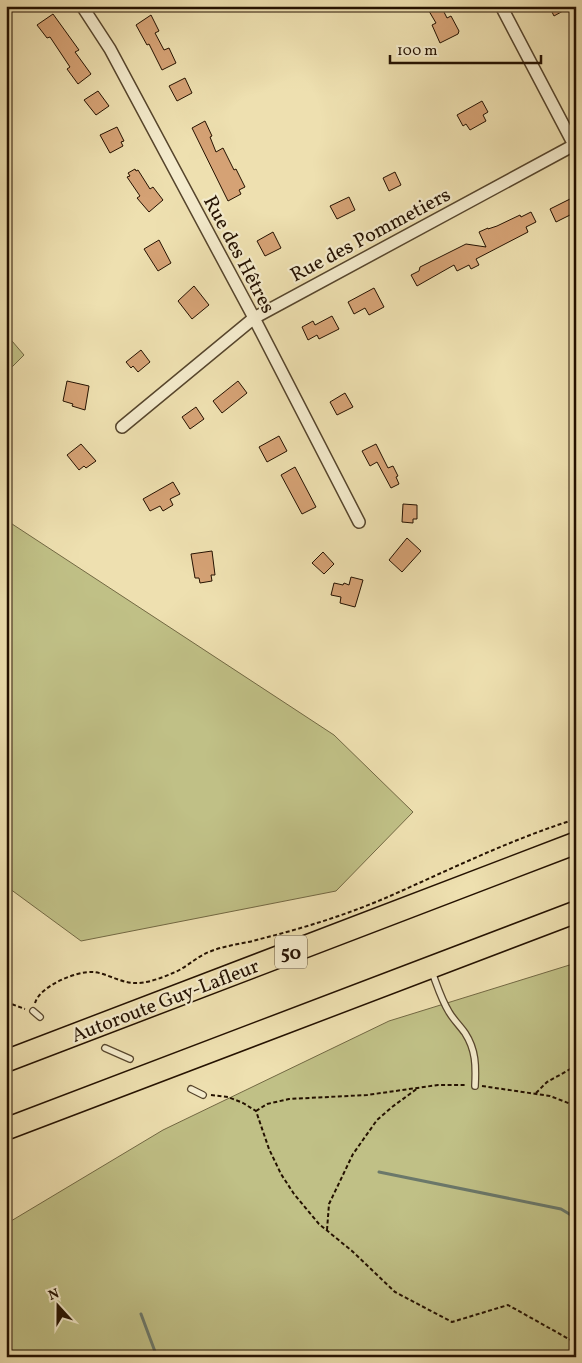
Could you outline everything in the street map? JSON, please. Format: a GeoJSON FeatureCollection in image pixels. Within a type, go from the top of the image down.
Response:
{"type":"FeatureCollection","features":[{"type":"Feature","properties":{"kind":"highway","name":"Autoroute Guy-Lafleur"},"geometry":{"type":"LineString","coordinates":[[6,1060],[576,843]]}},
{"type":"Feature","properties":{"kind":"highway"},"geometry":{"type":"LineString","coordinates":[[6,1130],[576,912]]}},
{"type":"Feature","properties":{"kind":"highway"},"geometry":{"type":"LineString","coordinates":[[505,939],[576,919]]}},
{"type":"Feature","properties":{"kind":"street","name":"Rue des Hêtres"},"geometry":{"type":"LineString","coordinates":[[82,6],[110,49],[254,318],[359,522]]}},
{"type":"Feature","properties":{"kind":"street"},"geometry":{"type":"LineString","coordinates":[[501,6],[575,145]]}},
{"type":"Feature","properties":{"kind":"street","name":"Rue des Pommetiers"},"geometry":{"type":"LineString","coordinates":[[122,427],[254,318],[575,145]]}},
{"type":"Feature","properties":{"kind":"lane"},"geometry":{"type":"LineString","coordinates":[[431,967],[444,1003],[466,1034],[474,1053],[476,1064],[475,1086]]}},
{"type":"Feature","properties":{"kind":"lane"},"geometry":{"type":"LineString","coordinates":[[33,1011],[40,1018]]}},
{"type":"Feature","properties":{"kind":"lane"},"geometry":{"type":"LineString","coordinates":[[105,1048],[130,1059]]}},
{"type":"Feature","properties":{"kind":"lane"},"geometry":{"type":"LineString","coordinates":[[191,1089],[203,1096]]}},
{"type":"Feature","properties":{"kind":"path"},"geometry":{"type":"LineString","coordinates":[[6,1002],[33,1011],[36,1000],[41,993],[51,986],[72,976],[94,972],[120,981],[134,983],[156,979],[175,972],[209,952],[295,930],[367,904],[456,865],[576,819]]}},
{"type":"Feature","properties":{"kind":"path"},"geometry":{"type":"LineString","coordinates":[[536,1093],[547,1082],[576,1066]]}},
{"type":"Feature","properties":{"kind":"path"},"geometry":{"type":"LineString","coordinates":[[256,1111],[267,1104],[288,1099],[367,1094],[438,1085],[475,1086],[536,1093],[561,1099],[576,1106]]}},
{"type":"Feature","properties":{"kind":"path"},"geometry":{"type":"LineString","coordinates":[[327,1230],[329,1204],[353,1154],[377,1120],[420,1087]]}},
{"type":"Feature","properties":{"kind":"path"},"geometry":{"type":"LineString","coordinates":[[203,1096],[228,1097],[256,1111],[269,1149],[281,1174],[308,1213],[352,1251],[394,1292],[452,1322],[508,1305],[576,1343]]}},
{"type":"Feature","properties":{"kind":"green space"},"geometry":{"type":"Polygon","coordinates":[[[6,334],[24,355],[6,373],[6,334]]]}},
{"type":"Feature","properties":{"kind":"green space"},"geometry":{"type":"Polygon","coordinates":[[[6,520],[334,735],[413,812],[336,891],[81,941],[6,886],[6,520]]]}},
{"type":"Feature","properties":{"kind":"green space"},"geometry":{"type":"Polygon","coordinates":[[[576,963],[576,1357],[6,1357],[6,1224],[163,1130],[389,1021],[576,963]]]}},
{"type":"Feature","properties":{"kind":"building"},"geometry":{"type":"Polygon","coordinates":[[[426,6],[441,6],[447,18],[451,16],[459,31],[458,34],[440,43],[432,25],[436,23],[426,6]]]}},
{"type":"Feature","properties":{"kind":"building"},"geometry":{"type":"Polygon","coordinates":[[[549,6],[572,6],[554,16],[549,6]]]}},
{"type":"Feature","properties":{"kind":"building"},"geometry":{"type":"Polygon","coordinates":[[[53,14],[79,50],[75,52],[91,74],[78,84],[67,69],[70,67],[50,37],[47,38],[37,25],[53,14]]]}},
{"type":"Feature","properties":{"kind":"building"},"geometry":{"type":"Polygon","coordinates":[[[151,15],[159,31],[155,33],[164,50],[169,48],[176,63],[162,70],[149,44],[147,45],[136,25],[151,15]]]}},
{"type":"Feature","properties":{"kind":"building"},"geometry":{"type":"Polygon","coordinates":[[[185,78],[192,93],[177,101],[169,86],[185,78]]]}},
{"type":"Feature","properties":{"kind":"building"},"geometry":{"type":"Polygon","coordinates":[[[98,91],[109,106],[96,115],[84,100],[98,91]]]}},
{"type":"Feature","properties":{"kind":"building"},"geometry":{"type":"Polygon","coordinates":[[[482,101],[488,112],[483,115],[486,121],[470,130],[466,124],[463,126],[457,115],[482,101]]]}},
{"type":"Feature","properties":{"kind":"building"},"geometry":{"type":"Polygon","coordinates":[[[205,121],[212,136],[210,137],[216,152],[223,148],[245,187],[239,190],[241,194],[228,201],[192,128],[205,121]]]}},
{"type":"Feature","properties":{"kind":"building"},"geometry":{"type":"Polygon","coordinates":[[[117,127],[124,141],[121,142],[123,146],[110,153],[100,135],[117,127]]]}},
{"type":"Feature","properties":{"kind":"building"},"geometry":{"type":"Polygon","coordinates":[[[135,169],[136,171],[138,170],[150,189],[153,187],[163,200],[149,212],[137,198],[140,196],[127,177],[130,176],[128,173],[135,169]]]}},
{"type":"Feature","properties":{"kind":"building"},"geometry":{"type":"Polygon","coordinates":[[[395,172],[401,185],[389,191],[383,178],[395,172]]]}},
{"type":"Feature","properties":{"kind":"building"},"geometry":{"type":"Polygon","coordinates":[[[576,196],[576,212],[556,222],[550,209],[576,196]]]}},
{"type":"Feature","properties":{"kind":"building"},"geometry":{"type":"Polygon","coordinates":[[[349,197],[355,210],[337,219],[330,206],[349,197]]]}},
{"type":"Feature","properties":{"kind":"building"},"geometry":{"type":"Polygon","coordinates":[[[531,212],[536,222],[526,227],[528,232],[476,259],[479,265],[471,269],[469,265],[457,271],[454,265],[417,286],[411,275],[419,271],[420,267],[466,244],[486,247],[479,232],[531,212]]]}},
{"type":"Feature","properties":{"kind":"building"},"geometry":{"type":"Polygon","coordinates":[[[273,232],[281,248],[265,256],[257,241],[273,232]]]}},
{"type":"Feature","properties":{"kind":"building"},"geometry":{"type":"Polygon","coordinates":[[[159,240],[171,263],[158,271],[144,249],[159,240]]]}},
{"type":"Feature","properties":{"kind":"building"},"geometry":{"type":"Polygon","coordinates":[[[194,286],[209,305],[192,319],[178,301],[194,286]]]}},
{"type":"Feature","properties":{"kind":"building"},"geometry":{"type":"Polygon","coordinates":[[[374,288],[384,307],[369,315],[365,308],[354,314],[348,302],[374,288]]]}},
{"type":"Feature","properties":{"kind":"building"},"geometry":{"type":"Polygon","coordinates":[[[332,316],[339,329],[319,339],[317,335],[308,340],[302,327],[313,321],[315,325],[332,316]]]}},
{"type":"Feature","properties":{"kind":"building"},"geometry":{"type":"Polygon","coordinates":[[[141,350],[150,362],[138,372],[126,362],[141,350]]]}},
{"type":"Feature","properties":{"kind":"building"},"geometry":{"type":"Polygon","coordinates":[[[67,381],[89,386],[85,410],[63,401],[67,381]]]}},
{"type":"Feature","properties":{"kind":"building"},"geometry":{"type":"Polygon","coordinates":[[[238,381],[247,393],[222,413],[213,401],[238,381]]]}},
{"type":"Feature","properties":{"kind":"building"},"geometry":{"type":"Polygon","coordinates":[[[345,393],[353,407],[337,415],[330,402],[345,393]]]}},
{"type":"Feature","properties":{"kind":"building"},"geometry":{"type":"Polygon","coordinates":[[[196,407],[204,419],[190,429],[182,417],[196,407]]]}},
{"type":"Feature","properties":{"kind":"building"},"geometry":{"type":"Polygon","coordinates":[[[279,436],[287,451],[267,462],[259,447],[279,436]]]}},
{"type":"Feature","properties":{"kind":"building"},"geometry":{"type":"Polygon","coordinates":[[[81,444],[96,461],[86,468],[84,466],[79,470],[67,455],[81,444]]]}},
{"type":"Feature","properties":{"kind":"building"},"geometry":{"type":"Polygon","coordinates":[[[376,444],[388,468],[393,466],[398,476],[396,477],[399,484],[391,488],[377,462],[370,466],[362,451],[376,444]]]}},
{"type":"Feature","properties":{"kind":"building"},"geometry":{"type":"Polygon","coordinates":[[[295,467],[316,507],[302,514],[281,475],[295,467]]]}},
{"type":"Feature","properties":{"kind":"building"},"geometry":{"type":"Polygon","coordinates":[[[173,482],[180,494],[170,499],[173,505],[163,511],[160,506],[150,511],[143,499],[173,482]]]}},
{"type":"Feature","properties":{"kind":"building"},"geometry":{"type":"Polygon","coordinates":[[[403,504],[417,505],[417,519],[413,519],[413,523],[402,522],[403,504]]]}},
{"type":"Feature","properties":{"kind":"building"},"geometry":{"type":"Polygon","coordinates":[[[407,538],[421,551],[402,572],[389,560],[407,538]]]}},
{"type":"Feature","properties":{"kind":"building"},"geometry":{"type":"Polygon","coordinates":[[[212,551],[215,575],[211,575],[212,581],[200,583],[199,578],[195,578],[191,554],[212,551]]]}},
{"type":"Feature","properties":{"kind":"building"},"geometry":{"type":"Polygon","coordinates":[[[323,552],[334,564],[324,574],[312,563],[323,552]]]}},
{"type":"Feature","properties":{"kind":"building"},"geometry":{"type":"Polygon","coordinates":[[[351,577],[363,580],[355,607],[340,603],[341,597],[331,595],[334,583],[349,585],[351,577]]]}},
{"type":"Feature","properties":{"kind":"waterway"},"geometry":{"type":"LineString","coordinates":[[379,1172],[561,1209],[576,1218]]}},
{"type":"Feature","properties":{"kind":"waterway"},"geometry":{"type":"LineString","coordinates":[[141,1314],[157,1357]]}}]}
